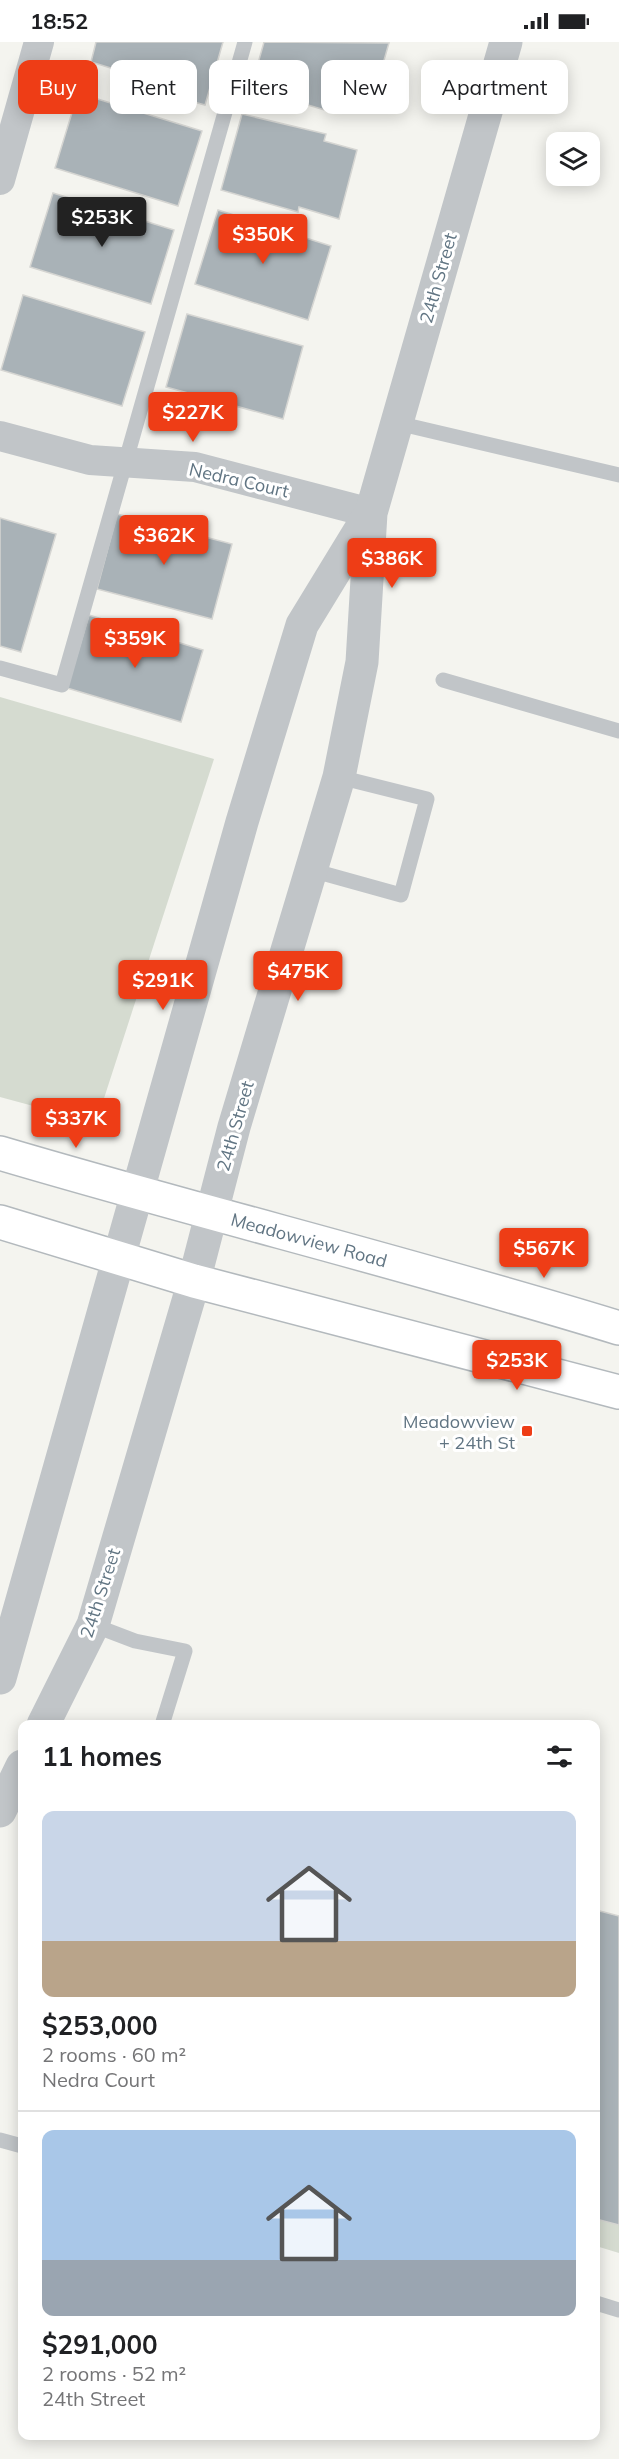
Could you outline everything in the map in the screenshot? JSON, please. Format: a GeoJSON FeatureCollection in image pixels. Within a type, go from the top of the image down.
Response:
{"type":"FeatureCollection","features":[{"type":"Feature","properties":{"kind":"main road","name":"Meadowview Road"},"geometry":{"type":"LineString","coordinates":[[0,1153],[210,1215],[455,1279],[619,1328]]}},
{"type":"Feature","properties":{"kind":"main road"},"geometry":{"type":"LineString","coordinates":[[0,1222],[194,1281],[619,1392]]}},
{"type":"Feature","properties":{"kind":"street"},"geometry":{"type":"LineString","coordinates":[[0,180],[39,42]]}},
{"type":"Feature","properties":{"kind":"street","name":"24th Street"},"geometry":{"type":"LineString","coordinates":[[45,1720],[93,1624],[339,777],[362,662],[370,513],[506,42]]}},
{"type":"Feature","properties":{"kind":"street","name":"Nedra Court"},"geometry":{"type":"LineString","coordinates":[[0,436],[90,460],[195,467],[370,513]]}},
{"type":"Feature","properties":{"kind":"street","name":"24th Street"},"geometry":{"type":"LineString","coordinates":[[0,1678],[121,1259],[255,777],[302,625],[370,513]]}},
{"type":"Feature","properties":{"kind":"street"},"geometry":{"type":"LineString","coordinates":[[0,1811],[18,1774]]}},
{"type":"Feature","properties":{"kind":"lane"},"geometry":{"type":"LineString","coordinates":[[0,668],[62,685],[245,42]]}},
{"type":"Feature","properties":{"kind":"lane"},"geometry":{"type":"LineString","coordinates":[[397,423],[619,475]]}},
{"type":"Feature","properties":{"kind":"lane"},"geometry":{"type":"LineString","coordinates":[[443,680],[619,731]]}},
{"type":"Feature","properties":{"kind":"lane"},"geometry":{"type":"LineString","coordinates":[[311,870],[401,895],[426,799],[339,777]]}},
{"type":"Feature","properties":{"kind":"lane"},"geometry":{"type":"LineString","coordinates":[[93,1624],[135,1641],[185,1652],[164,1720]]}},
{"type":"Feature","properties":{"kind":"lane"},"geometry":{"type":"LineString","coordinates":[[0,2140],[18,2145]]}},
{"type":"Feature","properties":{"kind":"lane"},"geometry":{"type":"LineString","coordinates":[[600,2304],[619,2310]]}},
{"type":"Feature","properties":{"kind":"shaded area"},"geometry":{"type":"Polygon","coordinates":[[[0,697],[214,759],[96,1123],[0,1097],[0,697]]]}},
{"type":"Feature","properties":{"kind":"shaded area"},"geometry":{"type":"Polygon","coordinates":[[[600,2216],[619,2220],[619,2253],[600,2247],[600,2216]]]}},
{"type":"Feature","properties":{"kind":"building"},"geometry":{"type":"Polygon","coordinates":[[[96,42],[223,42],[218,60],[209,60],[209,91],[205,105],[197,103],[197,60],[110,60],[110,68],[98,64],[98,60],[92,60],[96,42]]]}},
{"type":"Feature","properties":{"kind":"building"},"geometry":{"type":"Polygon","coordinates":[[[264,42],[389,43],[384,60],[321,60],[321,109],[309,105],[309,60],[259,60],[264,42]]]}},
{"type":"Feature","properties":{"kind":"building"},"geometry":{"type":"Polygon","coordinates":[[[98,99],[110,103],[110,114],[147,114],[202,131],[178,206],[55,168],[72,114],[98,114],[98,99]]]}},
{"type":"Feature","properties":{"kind":"building"},"geometry":{"type":"Polygon","coordinates":[[[242,114],[326,134],[324,141],[357,150],[339,219],[299,207],[298,212],[221,190],[242,114]]]}},
{"type":"Feature","properties":{"kind":"building"},"geometry":{"type":"Polygon","coordinates":[[[53,193],[174,230],[151,304],[30,267],[53,193]]]}},
{"type":"Feature","properties":{"kind":"building"},"geometry":{"type":"Polygon","coordinates":[[[218,210],[331,246],[308,320],[195,284],[218,210]]]}},
{"type":"Feature","properties":{"kind":"building"},"geometry":{"type":"Polygon","coordinates":[[[23,295],[145,332],[122,406],[1,370],[23,295]]]}},
{"type":"Feature","properties":{"kind":"building"},"geometry":{"type":"Polygon","coordinates":[[[187,314],[303,346],[283,419],[166,387],[187,314]]]}},
{"type":"Feature","properties":{"kind":"building"},"geometry":{"type":"Polygon","coordinates":[[[117,514],[232,544],[212,619],[97,589],[117,514]]]}},
{"type":"Feature","properties":{"kind":"building"},"geometry":{"type":"Polygon","coordinates":[[[0,518],[56,534],[21,652],[0,646],[0,518]]]}},
{"type":"Feature","properties":{"kind":"building"},"geometry":{"type":"Polygon","coordinates":[[[89,615],[203,650],[181,722],[67,688],[89,615]]]}},
{"type":"Feature","properties":{"kind":"building"},"geometry":{"type":"Polygon","coordinates":[[[600,1911],[619,1916],[619,2225],[600,2220],[600,1911]]]}},
{"type":"Feature","properties":{"kind":"place","name":"Meadowview + 24th St"},"geometry":{"type":"Point","coordinates":[527,1431]}}]}
